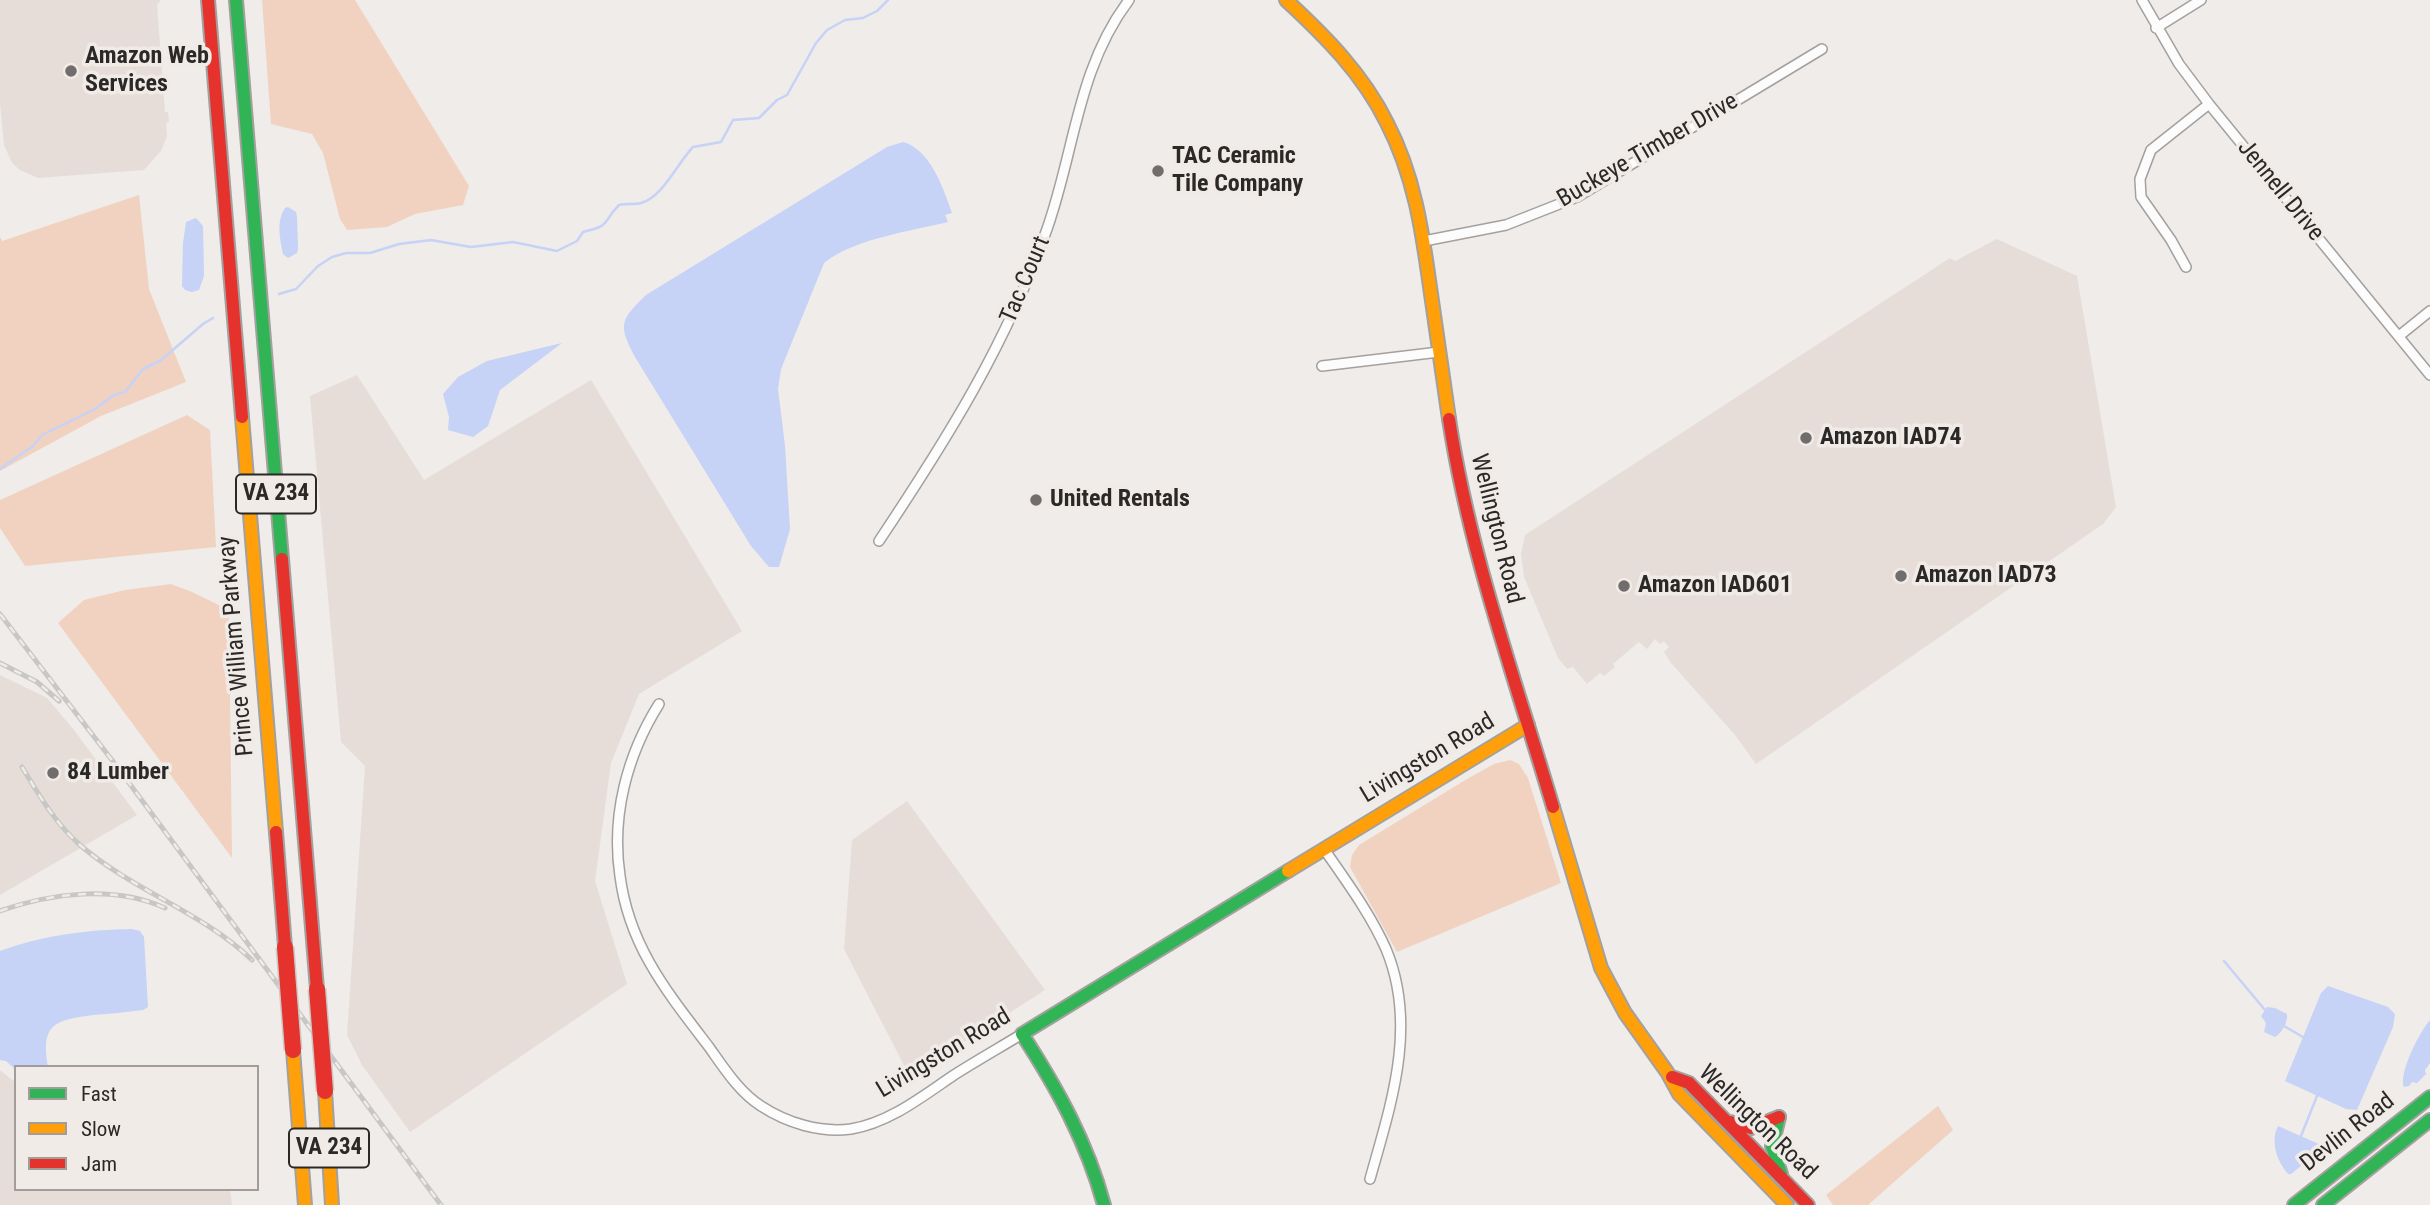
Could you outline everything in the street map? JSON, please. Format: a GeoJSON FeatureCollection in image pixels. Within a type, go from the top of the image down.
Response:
{"type":"FeatureCollection","features":[{"type":"Feature","properties":{"kind":"main road","name":"Prince William Parkway"},"geometry":{"type":"LineString","coordinates":[[208,0],[305,1205]]}},
{"type":"Feature","properties":{"kind":"main road","name":"Prince William Parkway"},"geometry":{"type":"LineString","coordinates":[[236,0],[317,989],[332,1205]]}},
{"type":"Feature","properties":{"kind":"main road","name":"Wellington Road"},"geometry":{"type":"LineString","coordinates":[[1286,0],[1342,54],[1362,79],[1380,107],[1410,174],[1424,241],[1463,502],[1483,581],[1601,968],[1634,1028],[1672,1077],[1679,1094],[1787,1205]]}},
{"type":"Feature","properties":{"kind":"main road","name":"Livingston Road"},"geometry":{"type":"LineString","coordinates":[[1022,1034],[1528,725]]}},
{"type":"Feature","properties":{"kind":"main road"},"geometry":{"type":"LineString","coordinates":[[1022,1034],[1068,1109],[1094,1168],[1104,1205]]}},
{"type":"Feature","properties":{"kind":"main road","name":"Wellington Road"},"geometry":{"type":"LineString","coordinates":[[1672,1077],[1689,1083],[1808,1205]]}},
{"type":"Feature","properties":{"kind":"main road","name":"Devlin Road"},"geometry":{"type":"LineString","coordinates":[[2294,1205],[2430,1097]]}},
{"type":"Feature","properties":{"kind":"main road"},"geometry":{"type":"LineString","coordinates":[[1722,1117],[1739,1126],[1751,1128],[1779,1117],[1770,1146],[1784,1181]]}},
{"type":"Feature","properties":{"kind":"main road","name":"Devlin Road"},"geometry":{"type":"LineString","coordinates":[[2323,1205],[2430,1120]]}},
{"type":"Feature","properties":{"kind":"street","name":"Tac Court"},"geometry":{"type":"LineString","coordinates":[[879,541],[970,400],[1013,313],[1048,226],[1091,67],[1103,41],[1129,0]]}},
{"type":"Feature","properties":{"kind":"street","name":"Jennell Drive"},"geometry":{"type":"LineString","coordinates":[[2142,0],[2179,64],[2209,104],[2430,375]]}},
{"type":"Feature","properties":{"kind":"street"},"geometry":{"type":"LineString","coordinates":[[2157,28],[2201,0]]}},
{"type":"Feature","properties":{"kind":"street","name":"Buckeye Timber Drive"},"geometry":{"type":"LineString","coordinates":[[1424,241],[1506,225],[1577,197],[1822,49]]}},
{"type":"Feature","properties":{"kind":"street"},"geometry":{"type":"LineString","coordinates":[[2186,267],[2141,197],[2140,179],[2151,150],[2209,104]]}},
{"type":"Feature","properties":{"kind":"street"},"geometry":{"type":"LineString","coordinates":[[2399,336],[2430,311]]}},
{"type":"Feature","properties":{"kind":"street"},"geometry":{"type":"LineString","coordinates":[[1322,366],[1439,352]]}},
{"type":"Feature","properties":{"kind":"street","name":"Livingston Road"},"geometry":{"type":"LineString","coordinates":[[659,704],[635,747],[624,783],[618,849],[623,895],[638,942],[651,968],[748,1097],[781,1118],[799,1124],[818,1129],[851,1129],[875,1122],[903,1108],[1022,1034]]}},
{"type":"Feature","properties":{"kind":"street"},"geometry":{"type":"LineString","coordinates":[[1324,849],[1376,930],[1386,950],[1399,996],[1402,1021],[1396,1080],[1370,1179]]}},
{"type":"Feature","properties":{"kind":"shaded area"},"geometry":{"type":"Polygon","coordinates":[[[0,0],[161,0],[157,5],[165,112],[168,112],[169,122],[166,123],[167,136],[161,151],[144,170],[38,178],[12,163],[4,145],[0,104],[0,0]]]}},
{"type":"Feature","properties":{"kind":"shaded area"},"geometry":{"type":"Polygon","coordinates":[[[262,0],[355,0],[469,186],[463,205],[415,214],[387,227],[347,230],[340,219],[323,153],[312,134],[271,124],[262,0]]]}},
{"type":"Feature","properties":{"kind":"shaded area"},"geometry":{"type":"Polygon","coordinates":[[[139,195],[149,289],[186,382],[101,416],[0,471],[0,237],[2,241],[139,195]]]}},
{"type":"Feature","properties":{"kind":"shaded area"},"geometry":{"type":"Polygon","coordinates":[[[1997,239],[2077,276],[2116,507],[2103,524],[1756,764],[1735,735],[1671,663],[1664,652],[1669,647],[1664,641],[1660,644],[1655,639],[1647,649],[1639,642],[1613,664],[1615,667],[1604,676],[1600,673],[1587,684],[1573,667],[1567,669],[1558,658],[1524,577],[1521,554],[1525,535],[1950,258],[1955,261],[1997,239]]]}},
{"type":"Feature","properties":{"kind":"shaded area"},"geometry":{"type":"Polygon","coordinates":[[[357,375],[424,480],[591,380],[742,631],[639,694],[611,763],[595,881],[627,984],[410,1132],[362,1065],[347,1035],[365,766],[341,742],[310,396],[357,375]]]}},
{"type":"Feature","properties":{"kind":"shaded area"},"geometry":{"type":"Polygon","coordinates":[[[187,415],[210,430],[216,547],[25,566],[0,528],[0,500],[187,415]]]}},
{"type":"Feature","properties":{"kind":"shaded area"},"geometry":{"type":"Polygon","coordinates":[[[171,584],[229,610],[232,858],[58,623],[84,600],[125,590],[171,584]]]}},
{"type":"Feature","properties":{"kind":"shaded area","name":"84 Lumber"},"geometry":{"type":"Polygon","coordinates":[[[0,675],[47,698],[137,815],[0,895],[0,675]]]}},
{"type":"Feature","properties":{"kind":"shaded area"},"geometry":{"type":"Polygon","coordinates":[[[1510,760],[1519,764],[1528,778],[1561,883],[1397,952],[1350,867],[1352,855],[1359,845],[1467,779],[1494,764],[1510,760]]]}},
{"type":"Feature","properties":{"kind":"shaded area"},"geometry":{"type":"Polygon","coordinates":[[[907,801],[1045,990],[910,1077],[844,949],[852,840],[907,801]]]}},
{"type":"Feature","properties":{"kind":"shaded area"},"geometry":{"type":"Polygon","coordinates":[[[0,1070],[14,1081],[14,1191],[230,1191],[232,1205],[0,1205],[0,1070]]]}},
{"type":"Feature","properties":{"kind":"shaded area"},"geometry":{"type":"Polygon","coordinates":[[[1938,1106],[1953,1130],[1868,1205],[1833,1205],[1826,1195],[1938,1106]]]}},
{"type":"Feature","properties":{"kind":"water"},"geometry":{"type":"Polygon","coordinates":[[[903,142],[921,153],[935,171],[952,213],[945,215],[948,222],[866,242],[824,263],[781,369],[778,389],[785,446],[790,529],[779,567],[769,567],[751,546],[635,357],[626,337],[624,323],[646,295],[887,147],[903,142]]]}},
{"type":"Feature","properties":{"kind":"water"},"geometry":{"type":"Polygon","coordinates":[[[288,207],[296,212],[298,249],[297,253],[288,258],[283,254],[280,219],[288,207]]]}},
{"type":"Feature","properties":{"kind":"water"},"geometry":{"type":"Polygon","coordinates":[[[196,218],[203,226],[204,276],[199,290],[192,292],[182,286],[183,243],[186,222],[196,218]]]}},
{"type":"Feature","properties":{"kind":"water"},"geometry":{"type":"Polygon","coordinates":[[[562,343],[500,390],[488,426],[473,437],[448,430],[449,417],[443,394],[458,377],[487,361],[562,343]]]}},
{"type":"Feature","properties":{"kind":"water"},"geometry":{"type":"Polygon","coordinates":[[[132,929],[140,931],[144,937],[148,1007],[143,1010],[60,1022],[53,1027],[46,1041],[48,1065],[14,1065],[14,1068],[6,1061],[0,1060],[0,951],[65,934],[132,929]]]}},
{"type":"Feature","properties":{"kind":"water"},"geometry":{"type":"Polygon","coordinates":[[[2328,986],[2388,1007],[2395,1014],[2393,1027],[2357,1110],[2346,1109],[2285,1081],[2321,993],[2328,986]]]}},
{"type":"Feature","properties":{"kind":"water"},"geometry":{"type":"Polygon","coordinates":[[[2267,1007],[2287,1014],[2284,1027],[2275,1037],[2264,1032],[2266,1023],[2261,1016],[2267,1007]]]}},
{"type":"Feature","properties":{"kind":"water"},"geometry":{"type":"Polygon","coordinates":[[[2430,1020],[2430,1063],[2425,1070],[2426,1074],[2417,1083],[2412,1082],[2404,1087],[2407,1063],[2430,1020]]]}},
{"type":"Feature","properties":{"kind":"water"},"geometry":{"type":"Polygon","coordinates":[[[2278,1126],[2321,1145],[2322,1149],[2291,1174],[2284,1169],[2276,1151],[2278,1126]]]}},
{"type":"Feature","properties":{"kind":"waterway"},"geometry":{"type":"LineString","coordinates":[[279,294],[296,289],[318,266],[332,257],[346,253],[370,253],[399,244],[431,240],[471,247],[513,242],[557,251],[577,241],[583,232],[603,225],[619,205],[638,204],[656,194],[693,147],[721,142],[733,120],[759,118],[777,100],[787,95],[816,43],[827,30],[845,20],[863,18],[877,11],[888,0]]}},
{"type":"Feature","properties":{"kind":"waterway"},"geometry":{"type":"LineString","coordinates":[[0,469],[33,446],[42,435],[95,409],[114,395],[125,392],[143,369],[160,361],[213,318]]}},
{"type":"Feature","properties":{"kind":"waterway"},"geometry":{"type":"LineString","coordinates":[[2224,961],[2265,1010]]}},
{"type":"Feature","properties":{"kind":"waterway"},"geometry":{"type":"LineString","coordinates":[[2284,1026],[2303,1037]]}},
{"type":"Feature","properties":{"kind":"waterway"},"geometry":{"type":"LineString","coordinates":[[2301,1136],[2317,1096]]}},
{"type":"Feature","properties":{"kind":"railway"},"geometry":{"type":"LineString","coordinates":[[0,614],[118,768],[441,1205]]}},
{"type":"Feature","properties":{"kind":"railway"},"geometry":{"type":"LineString","coordinates":[[0,663],[37,682],[59,701]]}},
{"type":"Feature","properties":{"kind":"railway"},"geometry":{"type":"LineString","coordinates":[[22,767],[55,818],[80,845],[122,875],[211,928],[252,960]]}},
{"type":"Feature","properties":{"kind":"railway"},"geometry":{"type":"LineString","coordinates":[[0,911],[40,900],[82,894],[125,896],[165,908]]}},
{"type":"Feature","properties":{"kind":"traffic: fast"},"geometry":{"type":"LineString","coordinates":[[236,0],[282,559]]}},
{"type":"Feature","properties":{"kind":"traffic: fast"},"geometry":{"type":"LineString","coordinates":[[1104,1205],[1089,1159],[1070,1116],[1022,1034],[1288,871]]}},
{"type":"Feature","properties":{"kind":"traffic: fast"},"geometry":{"type":"LineString","coordinates":[[2294,1205],[2430,1097]]}},
{"type":"Feature","properties":{"kind":"traffic: fast"},"geometry":{"type":"LineString","coordinates":[[1779,1117],[1772,1146],[1781,1174]]}},
{"type":"Feature","properties":{"kind":"traffic: fast"},"geometry":{"type":"LineString","coordinates":[[2323,1205],[2430,1120]]}},
{"type":"Feature","properties":{"kind":"traffic: slow"},"geometry":{"type":"LineString","coordinates":[[1286,0],[1329,42],[1367,88],[1387,123],[1404,162],[1424,244],[1449,419]]}},
{"type":"Feature","properties":{"kind":"traffic: slow"},"geometry":{"type":"LineString","coordinates":[[242,417],[276,832]]}},
{"type":"Feature","properties":{"kind":"traffic: slow"},"geometry":{"type":"LineString","coordinates":[[1288,871],[1528,725]]}},
{"type":"Feature","properties":{"kind":"traffic: slow"},"geometry":{"type":"LineString","coordinates":[[1553,807],[1601,968],[1625,1013],[1667,1072],[1679,1094],[1787,1205]]}},
{"type":"Feature","properties":{"kind":"traffic: slow"},"geometry":{"type":"LineString","coordinates":[[293,1050],[305,1205]]}},
{"type":"Feature","properties":{"kind":"traffic: slow"},"geometry":{"type":"LineString","coordinates":[[325,1091],[332,1205]]}},
{"type":"Feature","properties":{"kind":"traffic: jam"},"geometry":{"type":"LineString","coordinates":[[208,0],[242,417]]}},
{"type":"Feature","properties":{"kind":"traffic: jam"},"geometry":{"type":"LineString","coordinates":[[1449,419],[1468,517],[1481,566],[1553,807]]}},
{"type":"Feature","properties":{"kind":"traffic: jam"},"geometry":{"type":"LineString","coordinates":[[282,559],[317,989]]}},
{"type":"Feature","properties":{"kind":"traffic: jam"},"geometry":{"type":"LineString","coordinates":[[276,832],[285,947]]}},
{"type":"Feature","properties":{"kind":"traffic: jam"},"geometry":{"type":"LineString","coordinates":[[285,947],[293,1050]]}},
{"type":"Feature","properties":{"kind":"traffic: jam"},"geometry":{"type":"LineString","coordinates":[[317,989],[325,1091]]}},
{"type":"Feature","properties":{"kind":"traffic: jam"},"geometry":{"type":"LineString","coordinates":[[1672,1077],[1689,1083],[1808,1205]]}},
{"type":"Feature","properties":{"kind":"traffic: jam"},"geometry":{"type":"LineString","coordinates":[[1730,1122],[1751,1128],[1779,1117]]}},
{"type":"Feature","properties":{"kind":"place","name":"Amazon Web Services"},"geometry":{"type":"Point","coordinates":[71,71]}},
{"type":"Feature","properties":{"kind":"place","name":"TAC Ceramic Tile Company"},"geometry":{"type":"Point","coordinates":[1158,171]}},
{"type":"Feature","properties":{"kind":"place","name":"Amazon IAD74"},"geometry":{"type":"Point","coordinates":[1806,438]}},
{"type":"Feature","properties":{"kind":"place","name":"United Rentals"},"geometry":{"type":"Point","coordinates":[1036,500]}},
{"type":"Feature","properties":{"kind":"place","name":"Amazon IAD73"},"geometry":{"type":"Point","coordinates":[1901,576]}},
{"type":"Feature","properties":{"kind":"place","name":"Amazon IAD601"},"geometry":{"type":"Point","coordinates":[1624,586]}},
{"type":"Feature","properties":{"kind":"place","name":"84 Lumber"},"geometry":{"type":"Point","coordinates":[53,773]}}]}
